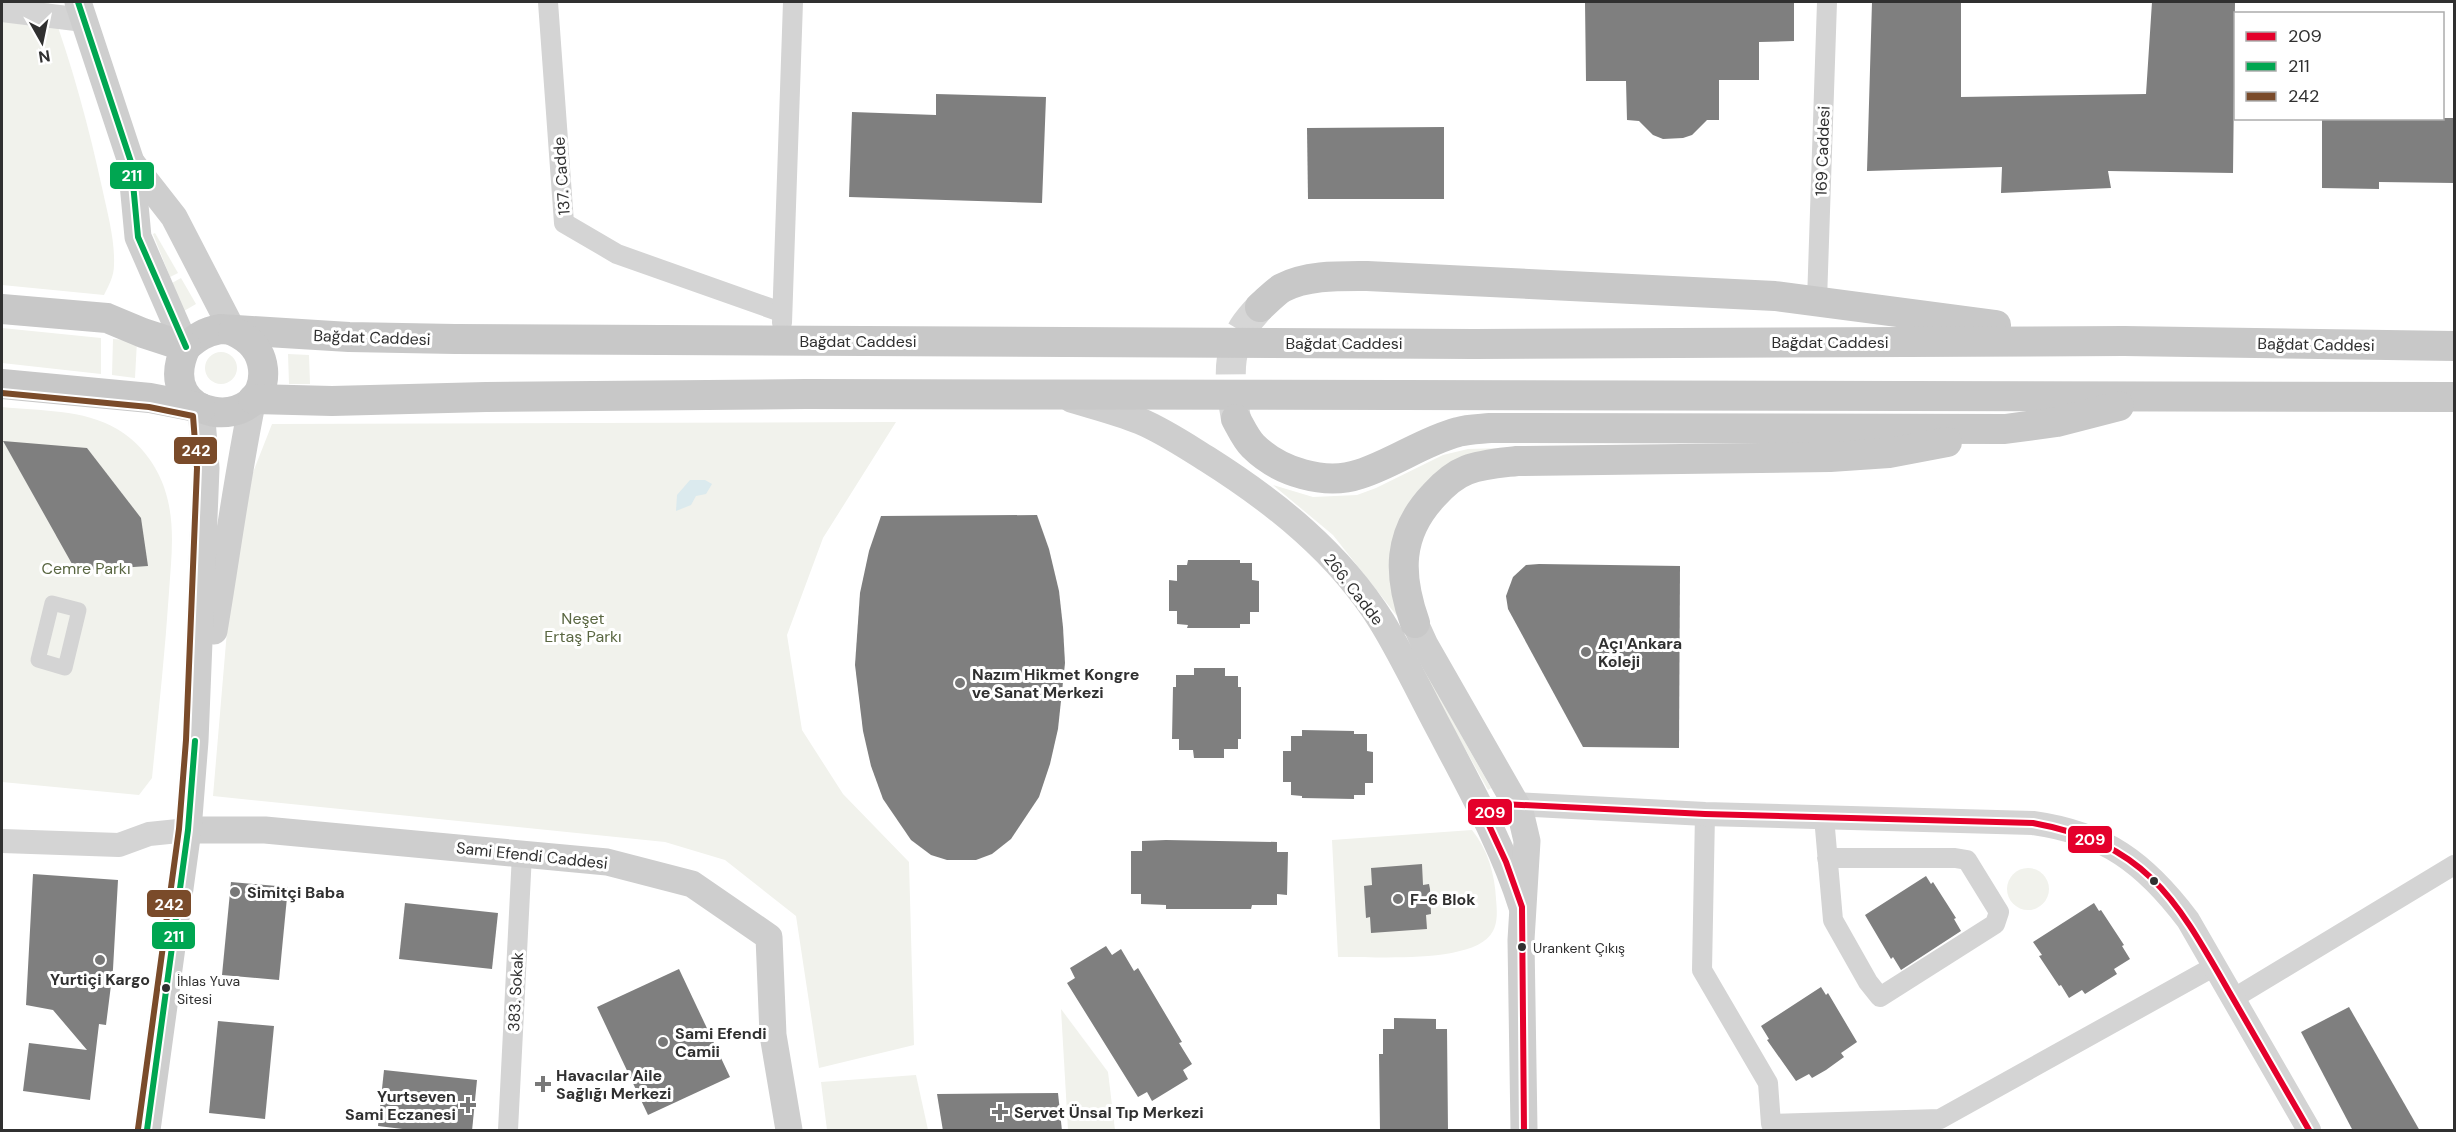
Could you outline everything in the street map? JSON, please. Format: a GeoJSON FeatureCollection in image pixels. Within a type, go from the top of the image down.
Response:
{"type":"FeatureCollection","features":[{"type":"Feature","properties":{"kind":"main road"},"geometry":{"type":"LineString","coordinates":[[81,11],[131,162],[138,237],[186,347],[180,360],[179,374],[182,388],[190,400],[201,408],[206,468],[195,741],[188,830],[147,1131]]}},
{"type":"Feature","properties":{"kind":"main road"},"geometry":{"type":"LineString","coordinates":[[2,384],[150,398],[201,408],[214,413],[228,413],[242,408],[253,399],[260,388],[263,374],[262,360],[256,347],[246,337],[233,331],[174,217],[131,162]]}},
{"type":"Feature","properties":{"kind":"main road"},"geometry":{"type":"LineString","coordinates":[[1260,307],[1281,289],[1293,284],[1330,276],[1349,276],[1775,296],[1939,319],[2124,341]]}},
{"type":"Feature","properties":{"kind":"main road"},"geometry":{"type":"LineString","coordinates":[[2,309],[107,318],[186,347]]}},
{"type":"Feature","properties":{"kind":"main road","name":"Bağdat Caddesi"},"geometry":{"type":"LineString","coordinates":[[186,347],[207,331],[220,329],[455,339],[782,326],[1450,344],[2124,341],[2454,346]]}},
{"type":"Feature","properties":{"kind":"main road"},"geometry":{"type":"LineString","coordinates":[[253,399],[332,401],[509,397],[1059,395],[2454,397]]}},
{"type":"Feature","properties":{"kind":"main road","name":"266. Cadde"},"geometry":{"type":"LineString","coordinates":[[1059,395],[1140,421],[1172,437],[1234,477],[1289,517],[1326,552],[1358,589],[1382,622],[1491,829],[1522,907]]}},
{"type":"Feature","properties":{"kind":"main road"},"geometry":{"type":"LineString","coordinates":[[1415,623],[1406,597],[1405,544],[1422,508],[1443,485],[1464,471],[1516,460],[1830,457],[1889,453],[2089,414],[2148,396]]}},
{"type":"Feature","properties":{"kind":"main road"},"geometry":{"type":"LineString","coordinates":[[195,741],[235,508],[242,452],[253,399]]}},
{"type":"Feature","properties":{"kind":"main road"},"geometry":{"type":"LineString","coordinates":[[1236,419],[1251,445],[1270,461],[1314,477],[1334,478],[1360,474],[1460,431],[1490,428],[2005,429]]}},
{"type":"Feature","properties":{"kind":"main road","name":"266. Cadde"},"geometry":{"type":"LineString","coordinates":[[1415,623],[1425,645],[1516,804],[1526,830],[1526,865],[1522,907],[1524,1131]]}},
{"type":"Feature","properties":{"kind":"main road"},"geometry":{"type":"LineString","coordinates":[[1516,804],[1496,806],[1490,811],[1491,829],[1509,839],[1526,830]]}},
{"type":"Feature","properties":{"kind":"main road","name":"Sami Efendi Caddesi"},"geometry":{"type":"LineString","coordinates":[[188,830],[265,830],[607,862],[692,884],[769,937],[773,1035],[789,1131]]}},
{"type":"Feature","properties":{"kind":"street","name":"137. Cadde"},"geometry":{"type":"LineString","coordinates":[[548,2],[564,223],[618,254],[782,326]]}},
{"type":"Feature","properties":{"kind":"street"},"geometry":{"type":"LineString","coordinates":[[782,326],[793,2]]}},
{"type":"Feature","properties":{"kind":"street","name":"169 Caddesi"},"geometry":{"type":"LineString","coordinates":[[1817,301],[1827,2]]}},
{"type":"Feature","properties":{"kind":"street"},"geometry":{"type":"LineString","coordinates":[[2,10],[81,11]]}},
{"type":"Feature","properties":{"kind":"street"},"geometry":{"type":"LineString","coordinates":[[1516,804],[1705,814],[2033,823],[2075,830],[2115,849],[2145,871],[2169,894],[2188,920],[2309,1131]]}},
{"type":"Feature","properties":{"kind":"street"},"geometry":{"type":"LineString","coordinates":[[1526,830],[1557,807]]}},
{"type":"Feature","properties":{"kind":"street"},"geometry":{"type":"LineString","coordinates":[[1705,814],[1702,970],[1768,1083],[1771,1124],[1940,1119],[2215,966]]}},
{"type":"Feature","properties":{"kind":"street"},"geometry":{"type":"LineString","coordinates":[[1824,818],[1827,858],[1833,920],[1868,982],[1880,997],[1995,924],[1999,912],[1967,860],[1956,858],[1827,858]]}},
{"type":"Feature","properties":{"kind":"street"},"geometry":{"type":"LineString","coordinates":[[2,841],[119,845],[149,834],[188,830]]}},
{"type":"Feature","properties":{"kind":"street","name":"383. Sokak"},"geometry":{"type":"LineString","coordinates":[[508,1131],[522,854]]}},
{"type":"Feature","properties":{"kind":"street"},"geometry":{"type":"LineString","coordinates":[[2234,998],[2454,865]]}},
{"type":"Feature","properties":{"kind":"green space"},"geometry":{"type":"Polygon","coordinates":[[[2,2],[49,2],[73,72],[111,228],[114,269],[104,295],[2,285],[2,2]]]}},
{"type":"Feature","properties":{"kind":"green space"},"geometry":{"type":"Polygon","coordinates":[[[155,233],[178,273],[170,277],[153,234],[155,233]]]}},
{"type":"Feature","properties":{"kind":"green space"},"geometry":{"type":"Polygon","coordinates":[[[181,278],[196,304],[184,311],[172,283],[181,278]]]}},
{"type":"Feature","properties":{"kind":"green space"},"geometry":{"type":"Polygon","coordinates":[[[2,328],[101,338],[101,374],[2,363],[2,328]]]}},
{"type":"Feature","properties":{"kind":"green space"},"geometry":{"type":"Polygon","coordinates":[[[113,339],[137,341],[135,378],[112,375],[113,339]]]}},
{"type":"Feature","properties":{"kind":"green space"},"geometry":{"type":"Polygon","coordinates":[[[221,352],[232,357],[237,368],[232,379],[221,384],[210,379],[205,368],[210,357],[221,352]]]}},
{"type":"Feature","properties":{"kind":"green space"},"geometry":{"type":"Polygon","coordinates":[[[288,354],[309,355],[310,384],[289,384],[288,354]]]}},
{"type":"Feature","properties":{"kind":"green space","name":"Cemre Parkı"},"geometry":{"type":"Polygon","coordinates":[[[2,407],[76,414],[104,422],[135,442],[156,469],[165,490],[172,535],[166,638],[152,778],[139,795],[2,782],[2,407]]]}},
{"type":"Feature","properties":{"kind":"green space","name":"Neşet Ertaş Parkı"},"geometry":{"type":"Polygon","coordinates":[[[896,422],[823,538],[787,635],[802,730],[843,794],[909,862],[914,1045],[819,1068],[796,916],[725,860],[665,842],[213,796],[237,513],[272,424],[896,422]]]}},
{"type":"Feature","properties":{"kind":"green space"},"geometry":{"type":"Polygon","coordinates":[[[1503,448],[1431,483],[1397,616],[1333,535],[1273,485],[1313,497],[1357,495],[1443,455],[1468,449],[1503,448]]]}},
{"type":"Feature","properties":{"kind":"green space"},"geometry":{"type":"Polygon","coordinates":[[[1411,646],[1491,788],[1488,790],[1409,648],[1411,646]]]}},
{"type":"Feature","properties":{"kind":"green space"},"geometry":{"type":"Polygon","coordinates":[[[1472,830],[1486,854],[1495,890],[1496,924],[1483,942],[1446,954],[1338,957],[1332,840],[1472,830]]]}},
{"type":"Feature","properties":{"kind":"green space"},"geometry":{"type":"Polygon","coordinates":[[[2028,868],[2036,869],[2043,874],[2048,881],[2048,897],[2043,904],[2036,909],[2028,910],[2020,909],[2013,904],[2008,897],[2007,889],[2008,881],[2013,874],[2020,869],[2028,868]]]}},
{"type":"Feature","properties":{"kind":"green space"},"geometry":{"type":"Polygon","coordinates":[[[1061,1009],[1108,1072],[1115,1130],[1068,1130],[1061,1009]]]}},
{"type":"Feature","properties":{"kind":"green space"},"geometry":{"type":"Polygon","coordinates":[[[916,1075],[928,1130],[827,1130],[821,1082],[916,1075]]]}},
{"type":"Feature","properties":{"kind":"shaded area"},"geometry":{"type":"Polygon","coordinates":[[[690,480],[705,480],[712,484],[706,494],[696,496],[691,505],[676,511],[677,495],[690,480]]]}},
{"type":"Feature","properties":{"kind":"building"},"geometry":{"type":"Polygon","coordinates":[[[1585,2],[1794,2],[1794,41],[1759,42],[1759,80],[1719,80],[1719,120],[1707,120],[1692,135],[1663,139],[1653,135],[1639,121],[1627,120],[1626,81],[1586,81],[1585,2]]]}},
{"type":"Feature","properties":{"kind":"building"},"geometry":{"type":"Polygon","coordinates":[[[1872,2],[1961,2],[1961,97],[2146,94],[2152,2],[2235,2],[2233,173],[2108,171],[2111,188],[2001,193],[2002,167],[1867,171],[1872,2]]]}},
{"type":"Feature","properties":{"kind":"building"},"geometry":{"type":"Polygon","coordinates":[[[936,94],[1046,97],[1042,203],[849,197],[852,112],[936,115],[936,94]]]}},
{"type":"Feature","properties":{"kind":"building"},"geometry":{"type":"Polygon","coordinates":[[[2444,118],[2454,118],[2454,183],[2379,182],[2379,189],[2322,188],[2322,120],[2444,120],[2444,118]]]}},
{"type":"Feature","properties":{"kind":"building"},"geometry":{"type":"Polygon","coordinates":[[[1444,127],[1444,199],[1308,199],[1307,128],[1444,127]]]}},
{"type":"Feature","properties":{"kind":"building"},"geometry":{"type":"Polygon","coordinates":[[[3,441],[87,448],[141,518],[148,566],[76,571],[3,441]]]}},
{"type":"Feature","properties":{"kind":"building","name":"Nazım Hikmet Kongre ve Sanat Merkezi"},"geometry":{"type":"Polygon","coordinates":[[[1037,515],[1049,549],[1059,591],[1065,663],[1058,729],[1050,764],[1039,797],[1011,839],[992,854],[976,860],[947,860],[931,855],[911,840],[883,799],[871,766],[863,731],[855,665],[860,593],[869,551],[881,516],[1037,515]]]}},
{"type":"Feature","properties":{"kind":"building"},"geometry":{"type":"Polygon","coordinates":[[[1188,560],[1240,560],[1240,563],[1252,563],[1252,580],[1259,581],[1259,612],[1250,612],[1250,624],[1240,624],[1240,628],[1187,628],[1188,625],[1177,624],[1177,611],[1169,611],[1169,580],[1177,581],[1177,565],[1187,565],[1188,560]]]}},
{"type":"Feature","properties":{"kind":"building"},"geometry":{"type":"Polygon","coordinates":[[[1526,565],[1680,566],[1679,748],[1583,747],[1508,609],[1506,596],[1513,577],[1526,565]]]}},
{"type":"Feature","properties":{"kind":"building"},"geometry":{"type":"Polygon","coordinates":[[[1194,668],[1225,668],[1225,676],[1238,676],[1238,687],[1241,687],[1241,739],[1238,739],[1238,749],[1224,749],[1224,758],[1194,758],[1193,750],[1179,750],[1179,739],[1172,739],[1173,687],[1176,687],[1176,675],[1194,675],[1194,668]]]}},
{"type":"Feature","properties":{"kind":"building"},"geometry":{"type":"Polygon","coordinates":[[[1302,730],[1354,731],[1354,734],[1367,734],[1367,751],[1373,752],[1373,783],[1365,783],[1365,795],[1354,795],[1354,799],[1302,798],[1302,796],[1291,795],[1291,782],[1283,782],[1283,751],[1291,751],[1291,736],[1302,736],[1302,730]]]}},
{"type":"Feature","properties":{"kind":"building"},"geometry":{"type":"Polygon","coordinates":[[[1142,841],[1277,842],[1277,852],[1288,852],[1287,895],[1277,894],[1277,905],[1252,905],[1251,909],[1166,909],[1166,905],[1141,904],[1141,894],[1131,894],[1131,851],[1142,851],[1142,841]]]}},
{"type":"Feature","properties":{"kind":"building","name":"F-6 Blok"},"geometry":{"type":"Polygon","coordinates":[[[1422,864],[1423,885],[1429,884],[1430,889],[1431,914],[1426,915],[1427,929],[1371,933],[1370,917],[1366,918],[1364,886],[1372,885],[1371,868],[1422,864]]]}},
{"type":"Feature","properties":{"kind":"building"},"geometry":{"type":"Polygon","coordinates":[[[33,874],[118,880],[113,969],[106,1025],[99,1024],[90,1100],[23,1091],[29,1043],[87,1050],[53,1010],[26,1005],[33,874]]]}},
{"type":"Feature","properties":{"kind":"building"},"geometry":{"type":"Polygon","coordinates":[[[1926,876],[1931,884],[1933,882],[1956,918],[1954,919],[1961,931],[1901,970],[1893,957],[1891,959],[1865,915],[1926,876]]]}},
{"type":"Feature","properties":{"kind":"building"},"geometry":{"type":"Polygon","coordinates":[[[231,882],[288,887],[279,980],[222,975],[231,882]]]}},
{"type":"Feature","properties":{"kind":"building"},"geometry":{"type":"Polygon","coordinates":[[[405,903],[498,913],[492,969],[399,959],[405,903]]]}},
{"type":"Feature","properties":{"kind":"building"},"geometry":{"type":"Polygon","coordinates":[[[2094,903],[2124,945],[2122,946],[2130,959],[2114,969],[2117,974],[2085,994],[2082,990],[2069,998],[2039,956],[2042,955],[2033,942],[2094,903]]]}},
{"type":"Feature","properties":{"kind":"building"},"geometry":{"type":"Polygon","coordinates":[[[1106,946],[1112,955],[1121,949],[1134,971],[1138,968],[1182,1042],[1179,1043],[1192,1064],[1183,1070],[1188,1079],[1152,1101],[1147,1092],[1138,1097],[1067,983],[1075,978],[1070,968],[1106,946]]]}},
{"type":"Feature","properties":{"kind":"building","name":"Sami Efendi Camii"},"geometry":{"type":"Polygon","coordinates":[[[679,969],[730,1077],[648,1115],[597,1007],[679,969]]]}},
{"type":"Feature","properties":{"kind":"building"},"geometry":{"type":"Polygon","coordinates":[[[1821,987],[1826,995],[1828,993],[1857,1042],[1841,1053],[1844,1057],[1826,1070],[1812,1078],[1809,1074],[1796,1081],[1767,1040],[1769,1039],[1761,1026],[1821,987]]]}},
{"type":"Feature","properties":{"kind":"building"},"geometry":{"type":"Polygon","coordinates":[[[2349,1007],[2420,1131],[2353,1131],[2301,1032],[2349,1007]]]}},
{"type":"Feature","properties":{"kind":"building"},"geometry":{"type":"Polygon","coordinates":[[[1394,1018],[1436,1019],[1436,1029],[1447,1029],[1448,1131],[1380,1131],[1379,1054],[1383,1054],[1383,1029],[1394,1029],[1394,1018]]]}},
{"type":"Feature","properties":{"kind":"building"},"geometry":{"type":"Polygon","coordinates":[[[218,1021],[274,1026],[265,1119],[209,1113],[218,1021]]]}},
{"type":"Feature","properties":{"kind":"building"},"geometry":{"type":"Polygon","coordinates":[[[384,1070],[477,1080],[472,1131],[419,1131],[378,1126],[384,1070]]]}},
{"type":"Feature","properties":{"kind":"building","name":"Servet Ünsal Tıp Merkezi"},"geometry":{"type":"Polygon","coordinates":[[[1058,1093],[1062,1131],[943,1131],[937,1094],[1058,1093]]]}},
{"type":"Feature","properties":{"kind":"tunnel"},"geometry":{"type":"LineString","coordinates":[[1236,419],[1231,385],[1233,352],[1244,327],[1260,307]]}},
{"type":"Feature","properties":{"kind":"transit line","name":"211"},"geometry":{"type":"LineString","coordinates":[[78,2],[131,162],[138,237],[186,347]]}},
{"type":"Feature","properties":{"kind":"transit line","name":"242"},"geometry":{"type":"LineString","coordinates":[[2,393],[149,407],[193,416],[197,468],[186,740],[179,829],[138,1129]]}},
{"type":"Feature","properties":{"kind":"transit line","name":"211"},"geometry":{"type":"LineString","coordinates":[[147,1130],[188,830],[195,741]]}},
{"type":"Feature","properties":{"kind":"transit line","name":"209"},"geometry":{"type":"LineString","coordinates":[[1524,1130],[1522,907],[1506,862],[1487,821],[1490,811],[1503,804],[1705,814],[2033,823],[2072,833],[2105,846],[2132,862],[2155,882],[2175,905],[2212,961],[2309,1130]]}},
{"type":"Feature","properties":{"kind":"place","name":"Açı Ankara Koleji"},"geometry":{"type":"Point","coordinates":[1586,652]}},
{"type":"Feature","properties":{"kind":"place","name":"Nazım Hikmet Kongre ve Sanat Merkezi"},"geometry":{"type":"Point","coordinates":[960,683]}},
{"type":"Feature","properties":{"kind":"place","name":"Simitçi Baba"},"geometry":{"type":"Point","coordinates":[235,892]}},
{"type":"Feature","properties":{"kind":"place","name":"F-6 Blok"},"geometry":{"type":"Point","coordinates":[1398,899]}},
{"type":"Feature","properties":{"kind":"place","name":"Urankent Çıkış"},"geometry":{"type":"Point","coordinates":[1522,947]}},
{"type":"Feature","properties":{"kind":"place","name":"Yurtiçi Kargo"},"geometry":{"type":"Point","coordinates":[100,960]}},
{"type":"Feature","properties":{"kind":"place","name":"İhlas Yuva Sitesi"},"geometry":{"type":"Point","coordinates":[166,988]}},
{"type":"Feature","properties":{"kind":"place","name":"Sami Efendi Camii"},"geometry":{"type":"Point","coordinates":[663,1042]}},
{"type":"Feature","properties":{"kind":"place","name":"Havacılar Aile Sağlığı Merkezi"},"geometry":{"type":"Point","coordinates":[543,1084]}},
{"type":"Feature","properties":{"kind":"place","name":"Yurtseven Sami Eczanesi"},"geometry":{"type":"Point","coordinates":[468,1105]}},
{"type":"Feature","properties":{"kind":"place","name":"Servet Ünsal Tıp Merkezi"},"geometry":{"type":"Point","coordinates":[1000,1112]}}]}
